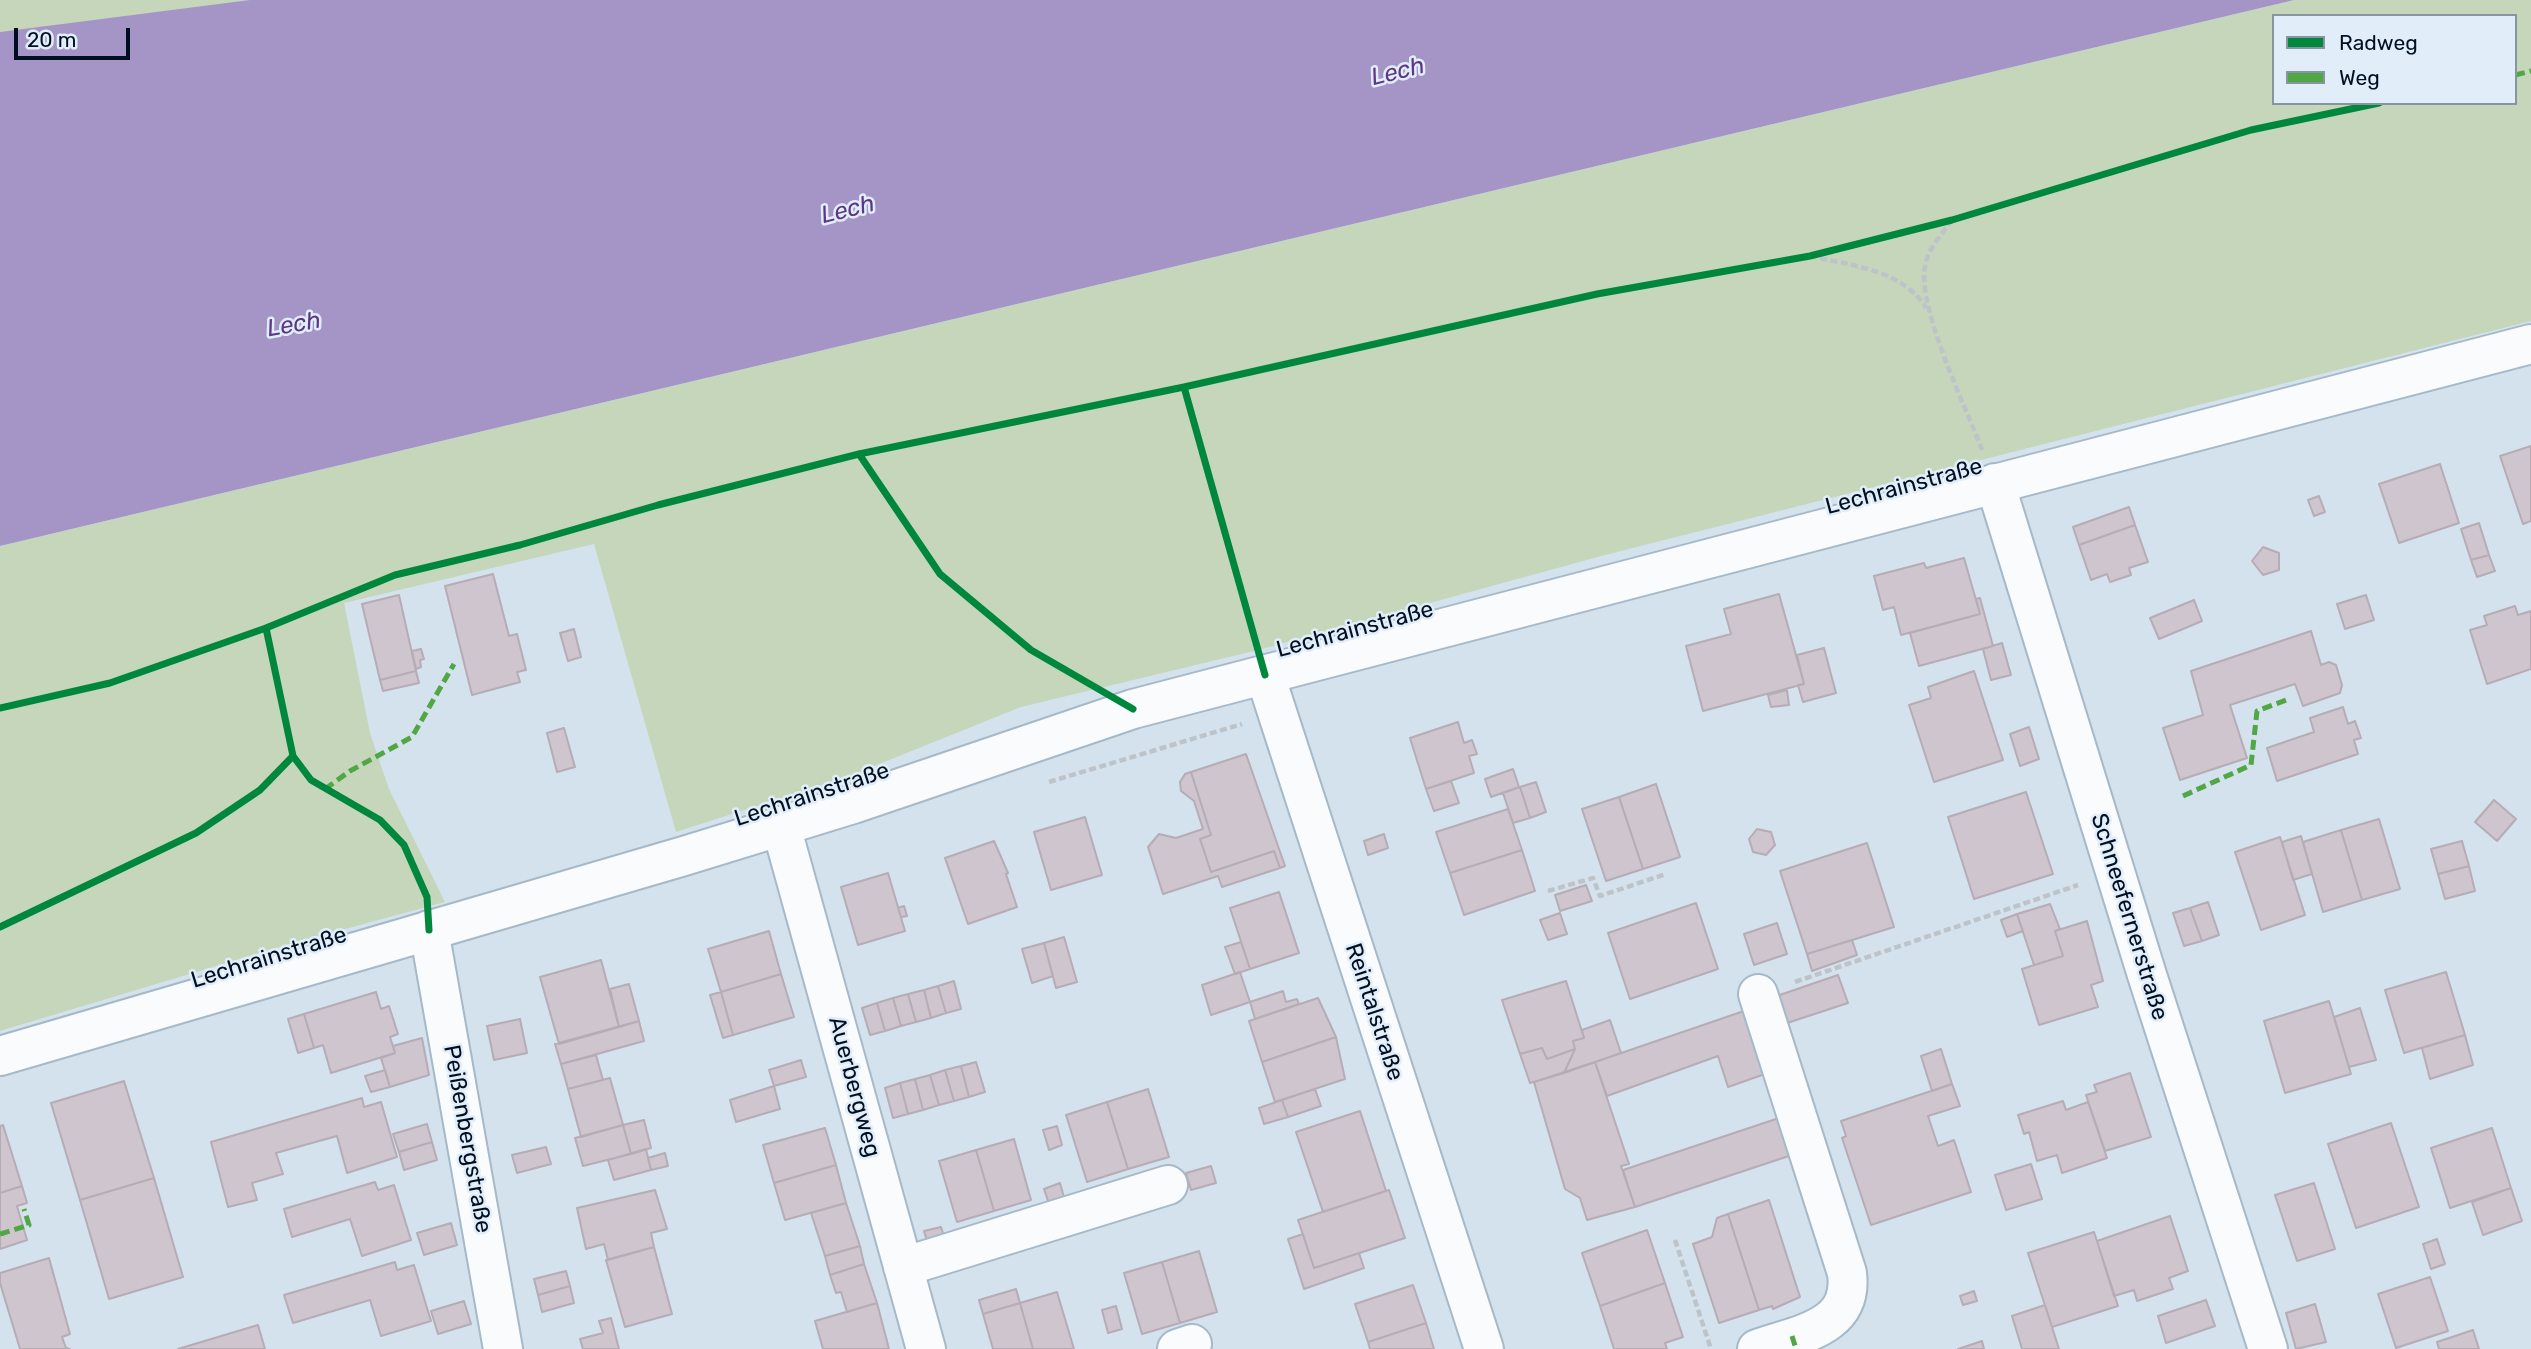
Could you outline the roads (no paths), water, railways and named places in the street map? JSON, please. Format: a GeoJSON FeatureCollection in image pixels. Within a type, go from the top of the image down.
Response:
{"type":"FeatureCollection","features":[{"type":"Feature","properties":{"kind":"street","name":"Lechrainstraße"},"geometry":{"type":"LineString","coordinates":[[0,1056],[781,826],[1133,709],[2531,344]]}},
{"type":"Feature","properties":{"kind":"street","name":"Schneefernerstraße"},"geometry":{"type":"LineString","coordinates":[[1995,483],[2115,872],[2268,1349]]}},
{"type":"Feature","properties":{"kind":"street","name":"Reintalstraße"},"geometry":{"type":"LineString","coordinates":[[1265,675],[1484,1349]]}},
{"type":"Feature","properties":{"kind":"street","name":"Auerbergweg"},"geometry":{"type":"LineString","coordinates":[[781,826],[926,1349]]}},
{"type":"Feature","properties":{"kind":"street","name":"Peißenbergstraße"},"geometry":{"type":"LineString","coordinates":[[429,930],[503,1349]]}},
{"type":"Feature","properties":{"kind":"street"},"geometry":{"type":"LineString","coordinates":[[1757,1349],[1821,1326],[1836,1317],[1845,1303],[1849,1289],[1847,1273],[1758,994]]}},
{"type":"Feature","properties":{"kind":"street"},"geometry":{"type":"LineString","coordinates":[[903,1267],[1168,1185]]}},
{"type":"Feature","properties":{"kind":"water","name":"Lech"},"geometry":{"type":"Polygon","coordinates":[[[250,0],[2294,0],[0,546],[0,32],[250,0]]]}}]}
